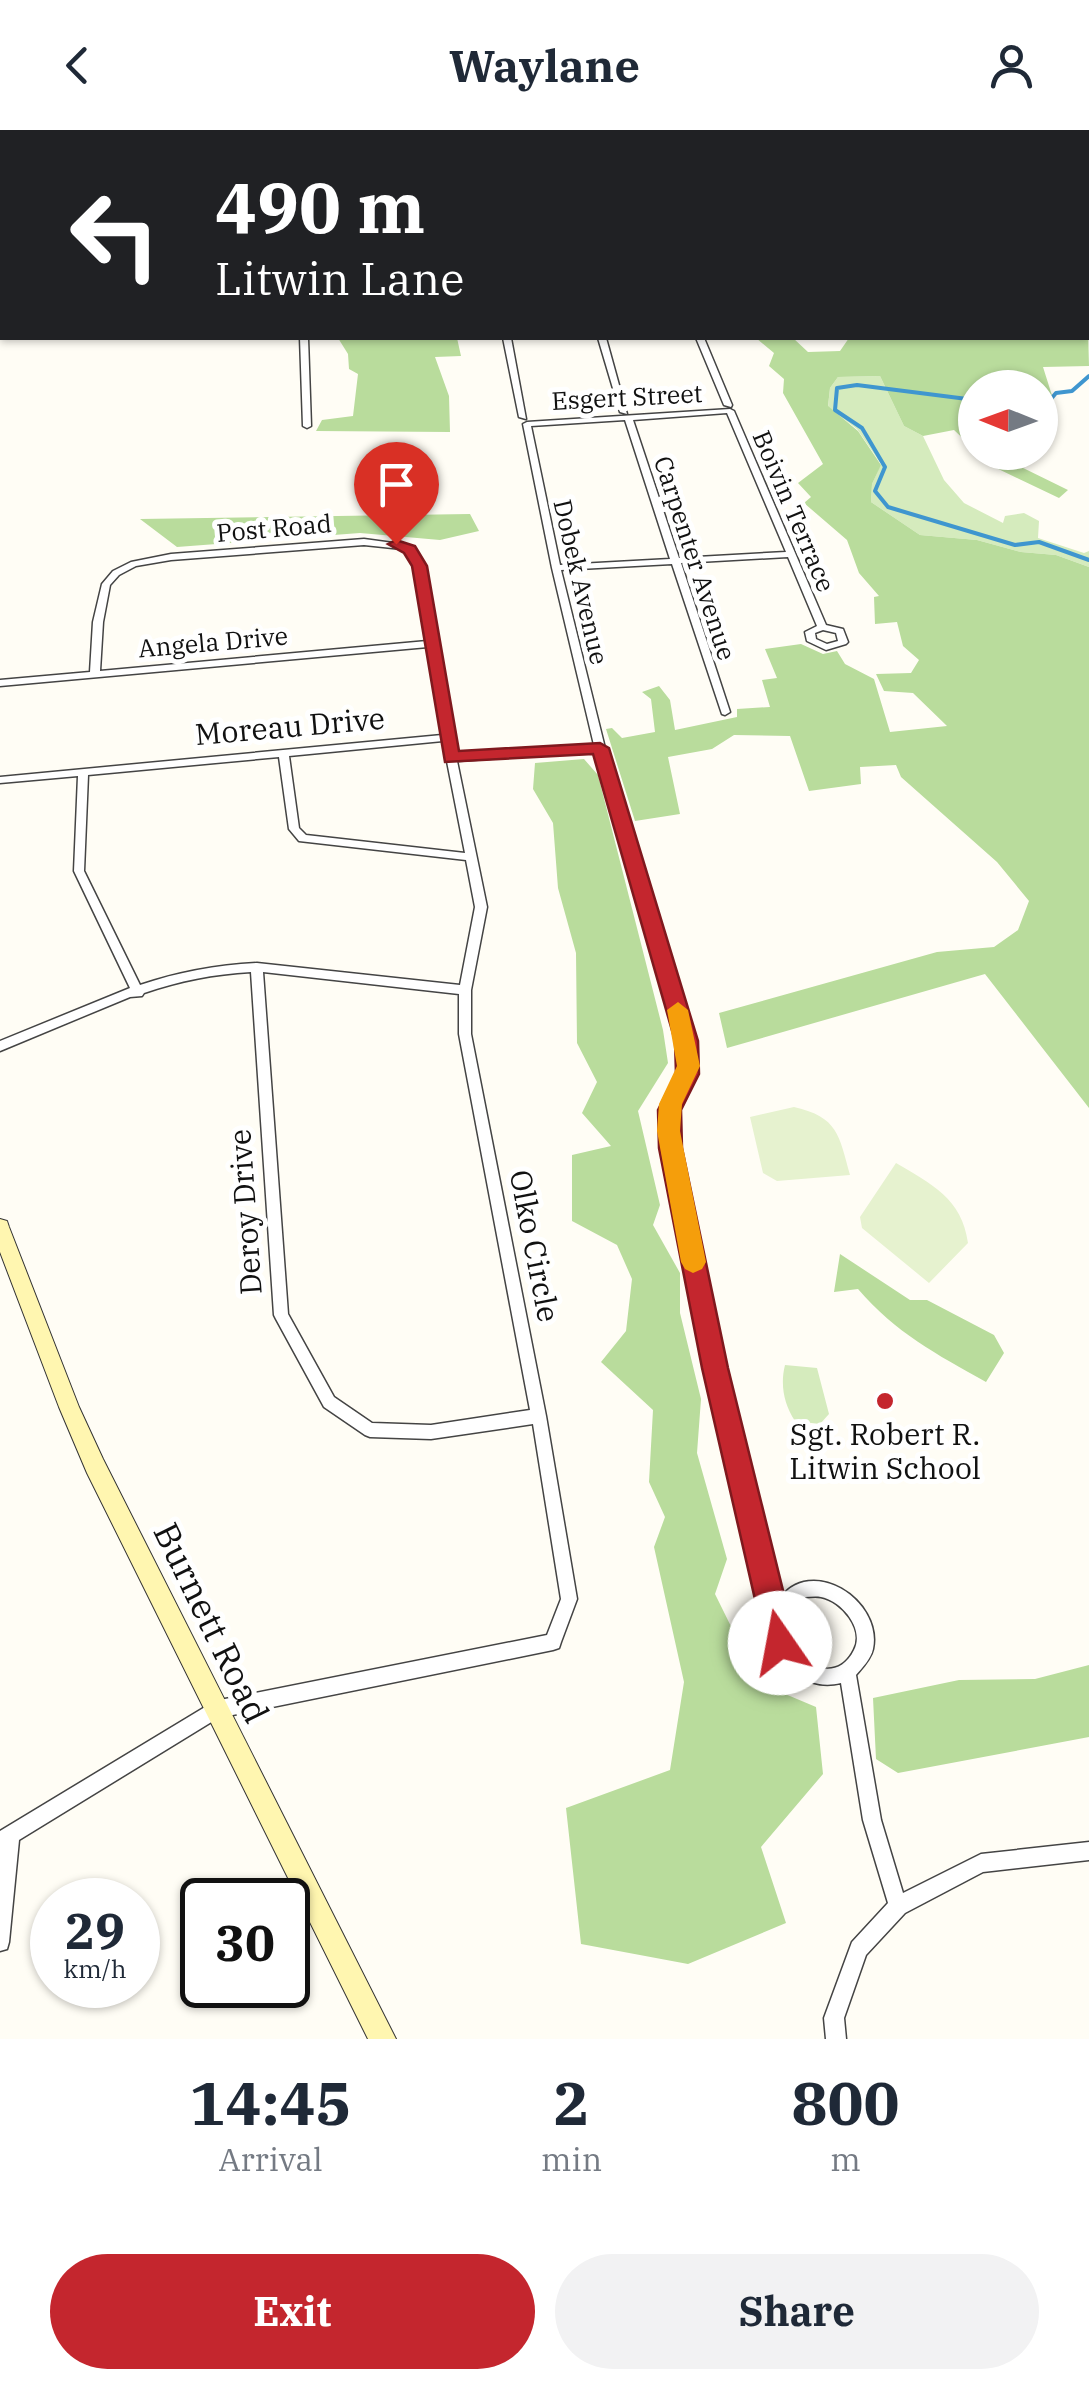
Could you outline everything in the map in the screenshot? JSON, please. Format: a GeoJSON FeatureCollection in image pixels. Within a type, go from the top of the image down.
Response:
{"type":"FeatureCollection","features":[{"type":"Feature","properties":{"kind":"main road","name":"Burnett Road"},"geometry":{"type":"LineString","coordinates":[[0,1228],[68,1407],[215,1710],[382,2039]]}},
{"type":"Feature","properties":{"kind":"street"},"geometry":{"type":"LineString","coordinates":[[304,340],[307,426]]}},
{"type":"Feature","properties":{"kind":"street","name":"Dobek Avenue"},"geometry":{"type":"LineString","coordinates":[[506,340],[600,748],[686,1041],[687,1074],[670,1110],[670,1148],[715,1368],[778,1627]]}},
{"type":"Feature","properties":{"kind":"street","name":"Carpenter Avenue"},"geometry":{"type":"LineString","coordinates":[[603,340],[725,712]]}},
{"type":"Feature","properties":{"kind":"street","name":"Boivin Terrace"},"geometry":{"type":"LineString","coordinates":[[701,340],[822,627]]}},
{"type":"Feature","properties":{"kind":"street","name":"Esgert Street"},"geometry":{"type":"LineString","coordinates":[[525,420],[729,408]]}},
{"type":"Feature","properties":{"kind":"street","name":"Post Road"},"geometry":{"type":"LineString","coordinates":[[95,673],[98,622],[109,580],[134,564],[170,557],[341,543],[406,547],[420,566],[447,738]]}},
{"type":"Feature","properties":{"kind":"street"},"geometry":{"type":"LineString","coordinates":[[556,568],[790,554]]}},
{"type":"Feature","properties":{"kind":"street","name":"Angela Drive"},"geometry":{"type":"LineString","coordinates":[[0,683],[430,644]]}},
{"type":"Feature","properties":{"kind":"street"},"geometry":{"type":"LineString","coordinates":[[0,1046],[138,992],[223,966],[257,966],[465,990],[481,908],[447,738]]}},
{"type":"Feature","properties":{"kind":"street","name":"Moreau Drive"},"geometry":{"type":"LineString","coordinates":[[0,780],[447,738]]}},
{"type":"Feature","properties":{"kind":"street"},"geometry":{"type":"LineString","coordinates":[[451,758],[600,748]]}},
{"type":"Feature","properties":{"kind":"street"},"geometry":{"type":"LineString","coordinates":[[283,752],[294,829],[302,838],[470,856]]}},
{"type":"Feature","properties":{"kind":"street"},"geometry":{"type":"LineString","coordinates":[[83,772],[79,871],[138,992]]}},
{"type":"Feature","properties":{"kind":"street","name":"Deroy Drive"},"geometry":{"type":"LineString","coordinates":[[257,966],[281,1315],[329,1402],[370,1430],[430,1432],[539,1416]]}},
{"type":"Feature","properties":{"kind":"street","name":"Olko Circle"},"geometry":{"type":"LineString","coordinates":[[215,1710],[553,1642],[569,1599],[539,1416],[465,1034],[465,990]]}},
{"type":"Feature","properties":{"kind":"street"},"geometry":{"type":"LineString","coordinates":[[818,1588],[845,1598],[858,1613],[865,1632],[864,1650],[847,1672],[824,1677],[801,1669],[784,1651],[778,1627],[782,1609],[800,1591],[818,1588]]}},
{"type":"Feature","properties":{"kind":"street"},"geometry":{"type":"LineString","coordinates":[[847,1672],[872,1820],[898,1906]]}},
{"type":"Feature","properties":{"kind":"street"},"geometry":{"type":"LineString","coordinates":[[0,1942],[5,1839],[215,1710]]}},
{"type":"Feature","properties":{"kind":"street"},"geometry":{"type":"LineString","coordinates":[[836,2039],[834,2018],[859,1949],[898,1906],[982,1863],[1089,1851]]}},
{"type":"Feature","properties":{"kind":"green space"},"geometry":{"type":"Polygon","coordinates":[[[339,340],[457,340],[461,356],[435,357],[449,396],[450,432],[316,431],[322,420],[353,416],[358,374],[349,369],[348,354],[339,340]]]}},
{"type":"Feature","properties":{"kind":"green space"},"geometry":{"type":"Polygon","coordinates":[[[758,340],[795,340],[808,352],[840,351],[848,340],[1088,340],[1089,366],[958,370],[958,434],[954,430],[923,436],[904,426],[880,376],[838,377],[830,388],[828,406],[858,431],[881,465],[872,484],[871,502],[920,535],[977,540],[1021,552],[1056,555],[1089,567],[1089,1108],[985,974],[727,1048],[719,1013],[937,952],[994,947],[1018,930],[1029,901],[997,862],[901,777],[896,765],[860,767],[861,784],[809,791],[790,736],[734,735],[712,749],[668,757],[680,814],[635,821],[606,729],[612,728],[622,738],[655,732],[651,699],[642,692],[659,686],[670,700],[675,730],[737,717],[737,709],[770,707],[762,680],[777,678],[765,649],[801,644],[823,654],[837,651],[845,664],[874,679],[890,732],[947,726],[913,693],[884,691],[876,674],[911,673],[919,660],[903,646],[897,622],[875,624],[874,597],[879,596],[859,573],[847,540],[804,503],[811,497],[798,483],[823,464],[783,393],[784,379],[769,366],[774,353],[758,340]]]}},
{"type":"Feature","properties":{"kind":"green space"},"geometry":{"type":"Polygon","coordinates":[[[880,376],[904,426],[923,436],[944,480],[964,503],[1003,523],[1005,516],[1024,513],[1039,521],[1038,538],[1084,553],[1089,551],[1089,567],[1056,555],[1021,552],[977,540],[920,535],[871,502],[872,484],[881,464],[857,429],[828,407],[830,388],[838,377],[880,376]]]}},
{"type":"Feature","properties":{"kind":"green space"},"geometry":{"type":"Polygon","coordinates":[[[1000,470],[1027,470],[1068,490],[1059,498],[1000,470]]]}},
{"type":"Feature","properties":{"kind":"green space"},"geometry":{"type":"Polygon","coordinates":[[[470,514],[479,531],[440,540],[360,533],[177,547],[140,519],[470,514]]]}},
{"type":"Feature","properties":{"kind":"green space"},"geometry":{"type":"Polygon","coordinates":[[[584,759],[598,775],[663,1030],[668,1063],[638,1111],[660,1205],[653,1225],[680,1273],[680,1313],[701,1399],[697,1453],[727,1559],[715,1594],[759,1683],[816,1707],[823,1774],[761,1847],[786,1923],[688,1964],[581,1944],[566,1808],[670,1770],[684,1682],[654,1547],[665,1517],[649,1482],[653,1410],[601,1362],[626,1331],[632,1279],[617,1245],[572,1221],[572,1155],[611,1146],[582,1113],[597,1082],[577,1043],[576,953],[558,888],[553,823],[533,789],[535,763],[584,759]]]}},
{"type":"Feature","properties":{"kind":"green space"},"geometry":{"type":"Polygon","coordinates":[[[794,1107],[828,1122],[843,1149],[850,1175],[777,1181],[763,1173],[750,1117],[794,1107]]]}},
{"type":"Feature","properties":{"kind":"green space"},"geometry":{"type":"Polygon","coordinates":[[[896,1163],[943,1194],[965,1228],[968,1243],[929,1283],[862,1228],[860,1217],[896,1163]]]}},
{"type":"Feature","properties":{"kind":"green space"},"geometry":{"type":"Polygon","coordinates":[[[840,1254],[910,1300],[927,1300],[994,1335],[1004,1353],[986,1382],[902,1330],[858,1289],[834,1292],[840,1254]]]}},
{"type":"Feature","properties":{"kind":"green space"},"geometry":{"type":"Polygon","coordinates":[[[785,1365],[817,1368],[829,1414],[820,1424],[795,1421],[784,1394],[785,1365]]]}},
{"type":"Feature","properties":{"kind":"green space"},"geometry":{"type":"Polygon","coordinates":[[[1089,1665],[1089,1737],[898,1773],[876,1759],[873,1698],[959,1680],[1035,1679],[1089,1665]]]}},
{"type":"Feature","properties":{"kind":"waterway"},"geometry":{"type":"LineString","coordinates":[[1058,393],[1072,391],[1089,376]]}},
{"type":"Feature","properties":{"kind":"waterway"},"geometry":{"type":"LineString","coordinates":[[958,398],[857,385],[837,388],[835,410],[862,428],[885,467],[875,491],[888,507],[1015,545],[1039,542],[1089,560]]}},
{"type":"Feature","properties":{"kind":"slow traffic"},"geometry":{"type":"LineString","coordinates":[[678,1010],[689,1066],[671,1104],[670,1148],[693,1262]]}},
{"type":"Feature","properties":{"kind":"place","name":"Sgt. Robert R. Litwin School"},"geometry":{"type":"Point","coordinates":[885,1401]}},
{"type":"Feature","properties":{"kind":"route"},"geometry":{"type":"LineString","coordinates":[[396,544],[410,550],[420,566],[429,641],[451,758],[600,748],[686,1041],[687,1074],[670,1110],[670,1148],[715,1368],[780,1643]]}}]}
